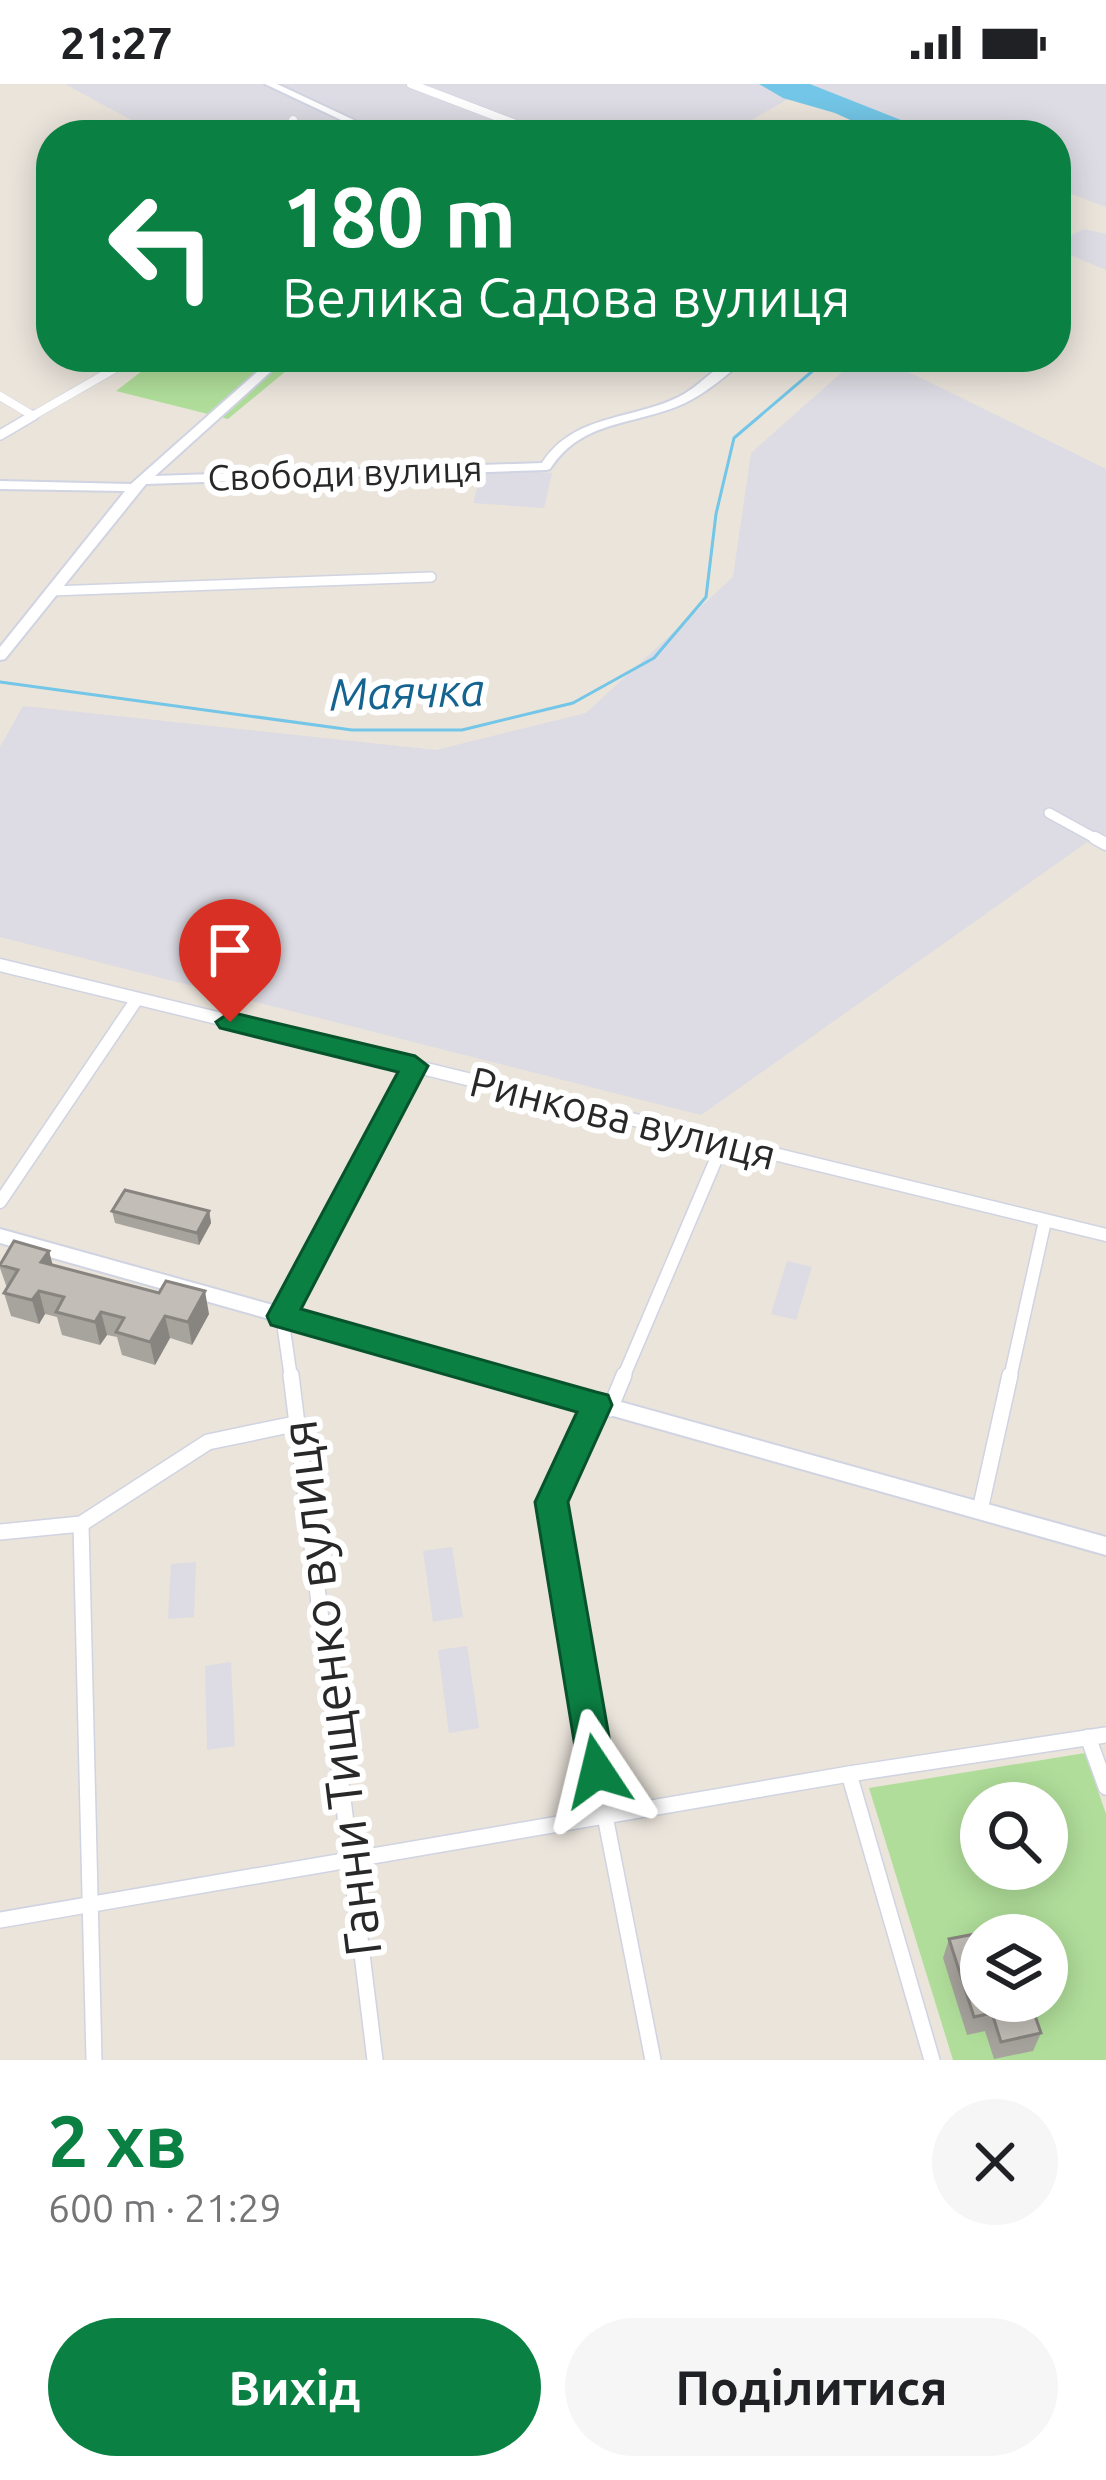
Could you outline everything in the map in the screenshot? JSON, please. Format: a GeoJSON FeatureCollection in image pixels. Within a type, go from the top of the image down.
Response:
{"type":"FeatureCollection","features":[{"type":"Feature","properties":{"kind":"street"},"geometry":{"type":"LineString","coordinates":[[270,84],[349,120]]}},
{"type":"Feature","properties":{"kind":"street"},"geometry":{"type":"LineString","coordinates":[[411,84],[505,120]]}},
{"type":"Feature","properties":{"kind":"street"},"geometry":{"type":"LineString","coordinates":[[0,435],[107,372]]}},
{"type":"Feature","properties":{"kind":"street"},"geometry":{"type":"LineString","coordinates":[[0,656],[140,484],[264,372]]}},
{"type":"Feature","properties":{"kind":"street","name":"Свободи вулиця"},"geometry":{"type":"LineString","coordinates":[[0,485],[140,484],[546,466],[552,453],[577,435],[685,399],[722,372]]}},
{"type":"Feature","properties":{"kind":"street"},"geometry":{"type":"LineString","coordinates":[[0,396],[30,414]]}},
{"type":"Feature","properties":{"kind":"street"},"geometry":{"type":"LineString","coordinates":[[51,591],[431,577]]}},
{"type":"Feature","properties":{"kind":"street"},"geometry":{"type":"LineString","coordinates":[[1048,813],[1106,844]]}},
{"type":"Feature","properties":{"kind":"street","name":"Ринкова вулиця"},"geometry":{"type":"LineString","coordinates":[[0,965],[1106,1235]]}},
{"type":"Feature","properties":{"kind":"street"},"geometry":{"type":"LineString","coordinates":[[0,1202],[137,999]]}},
{"type":"Feature","properties":{"kind":"street"},"geometry":{"type":"LineString","coordinates":[[282,1316],[415,1066]]}},
{"type":"Feature","properties":{"kind":"street"},"geometry":{"type":"LineString","coordinates":[[653,2060],[605,1816],[552,1502],[603,1407],[724,1144]]}},
{"type":"Feature","properties":{"kind":"street"},"geometry":{"type":"LineString","coordinates":[[980,1510],[1045,1221]]}},
{"type":"Feature","properties":{"kind":"street"},"geometry":{"type":"LineString","coordinates":[[0,1236],[1106,1546]]}},
{"type":"Feature","properties":{"kind":"street","name":"Ганни Тищенко вулиця"},"geometry":{"type":"LineString","coordinates":[[282,1316],[376,2060]]}},
{"type":"Feature","properties":{"kind":"street"},"geometry":{"type":"LineString","coordinates":[[0,1532],[81,1524],[208,1442],[299,1423]]}},
{"type":"Feature","properties":{"kind":"street"},"geometry":{"type":"LineString","coordinates":[[81,1524],[94,2060]]}},
{"type":"Feature","properties":{"kind":"street"},"geometry":{"type":"LineString","coordinates":[[0,1920],[1097,1736],[1106,1787]]}},
{"type":"Feature","properties":{"kind":"street"},"geometry":{"type":"LineString","coordinates":[[849,1774],[932,2060]]}},
{"type":"Feature","properties":{"kind":"shaded area"},"geometry":{"type":"Polygon","coordinates":[[[65,84],[1106,84],[1106,207],[1071,194],[1071,120],[901,120],[813,85],[751,120],[131,120],[65,84]]]}},
{"type":"Feature","properties":{"kind":"shaded area"},"geometry":{"type":"Polygon","coordinates":[[[1084,229],[1106,234],[1106,270],[1071,255],[1071,236],[1084,229]]]}},
{"type":"Feature","properties":{"kind":"shaded area"},"geometry":{"type":"Polygon","coordinates":[[[842,372],[909,372],[1106,469],[1106,835],[1100,833],[701,1115],[0,937],[0,747],[23,706],[436,750],[586,713],[733,577],[751,453],[842,372]]]}},
{"type":"Feature","properties":{"kind":"shaded area"},"geometry":{"type":"Polygon","coordinates":[[[483,468],[552,473],[544,508],[473,503],[483,468]]]}},
{"type":"Feature","properties":{"kind":"shaded area"},"geometry":{"type":"Polygon","coordinates":[[[787,1261],[812,1267],[796,1320],[771,1314],[787,1261]]]}},
{"type":"Feature","properties":{"kind":"shaded area"},"geometry":{"type":"Polygon","coordinates":[[[452,1547],[463,1617],[433,1622],[423,1551],[452,1547]]]}},
{"type":"Feature","properties":{"kind":"shaded area"},"geometry":{"type":"Polygon","coordinates":[[[196,1562],[194,1617],[168,1619],[171,1564],[196,1562]]]}},
{"type":"Feature","properties":{"kind":"shaded area"},"geometry":{"type":"Polygon","coordinates":[[[467,1646],[479,1728],[449,1733],[438,1650],[467,1646]]]}},
{"type":"Feature","properties":{"kind":"shaded area"},"geometry":{"type":"Polygon","coordinates":[[[231,1662],[235,1746],[207,1750],[205,1666],[231,1662]]]}},
{"type":"Feature","properties":{"kind":"green space"},"geometry":{"type":"Polygon","coordinates":[[[141,372],[285,372],[228,419],[116,391],[141,372]]]}},
{"type":"Feature","properties":{"kind":"green space"},"geometry":{"type":"Polygon","coordinates":[[[1085,1753],[1106,1814],[1106,2060],[953,2060],[869,1788],[1085,1753]]]}},
{"type":"Feature","properties":{"kind":"water"},"geometry":{"type":"Polygon","coordinates":[[[759,84],[810,84],[901,120],[850,120],[783,98],[759,84]]]}},
{"type":"Feature","properties":{"kind":"building"},"geometry":{"type":"Polygon","coordinates":[[[125,1190],[209,1211],[197,1233],[112,1211],[125,1190]]]}},
{"type":"Feature","properties":{"kind":"building"},"geometry":{"type":"Polygon","coordinates":[[[14,1241],[49,1251],[41,1262],[159,1293],[166,1281],[205,1291],[188,1322],[165,1316],[150,1342],[116,1332],[124,1318],[101,1312],[95,1322],[56,1312],[64,1297],[39,1291],[32,1300],[4,1293],[18,1270],[0,1265],[14,1241]]]}},
{"type":"Feature","properties":{"kind":"building"},"geometry":{"type":"Polygon","coordinates":[[[960,1937],[960,1973],[949,1939],[960,1937]]]}},
{"type":"Feature","properties":{"kind":"building"},"geometry":{"type":"Polygon","coordinates":[[[995,2022],[1037,2022],[1041,2033],[1001,2042],[995,2022]]]}},
{"type":"Feature","properties":{"kind":"waterway","name":"Маячка"},"geometry":{"type":"LineString","coordinates":[[0,682],[352,730],[462,730],[573,703],[654,658],[706,597],[716,514],[734,438],[811,372]]}},
{"type":"Feature","properties":{"kind":"route"},"geometry":{"type":"LineString","coordinates":[[230,1022],[415,1066],[282,1316],[596,1405],[552,1502],[597,1771]]}}]}
